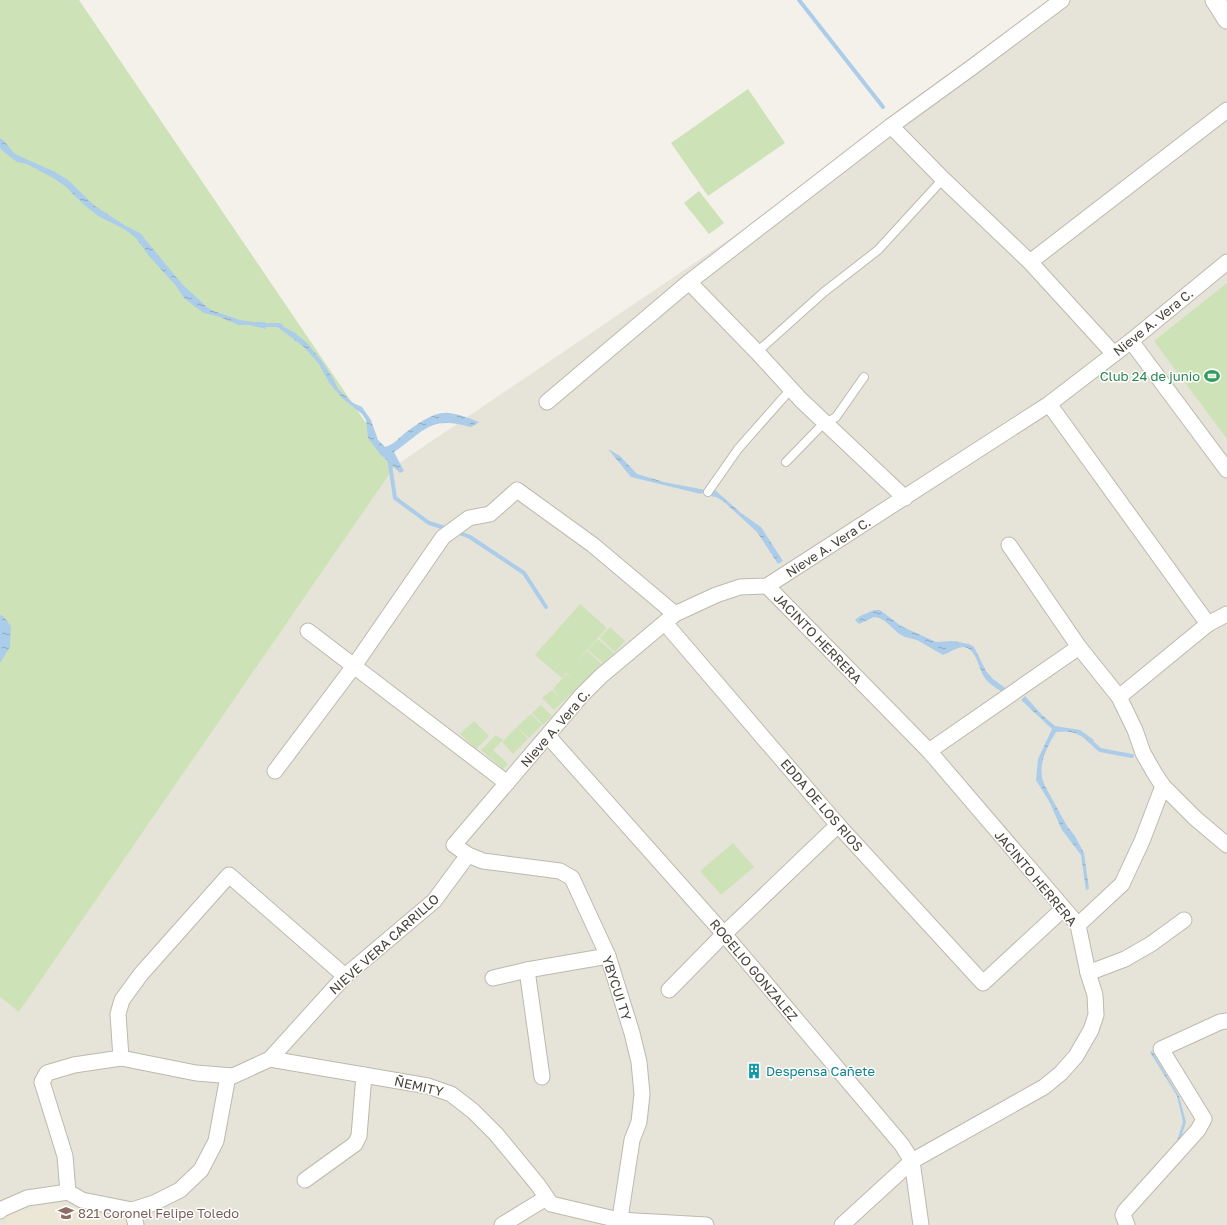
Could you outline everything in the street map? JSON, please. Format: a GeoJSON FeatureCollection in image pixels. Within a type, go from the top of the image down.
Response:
{"type":"FeatureCollection","features":[{"type":"Feature","properties":{"kind":"street"},"geometry":{"type":"LineString","coordinates":[[547,402],[689,282],[891,126],[1062,0]]}},
{"type":"Feature","properties":{"kind":"street"},"geometry":{"type":"LineString","coordinates":[[1215,0],[1227,19]]}},
{"type":"Feature","properties":{"kind":"street"},"geometry":{"type":"LineString","coordinates":[[1030,262],[1227,110]]}},
{"type":"Feature","properties":{"kind":"street"},"geometry":{"type":"LineString","coordinates":[[891,126],[943,179],[1030,262],[1114,354]]}},
{"type":"Feature","properties":{"kind":"street","name":"Nieve A. Vera C."},"geometry":{"type":"LineString","coordinates":[[454,845],[581,696],[601,676],[670,618],[710,597],[740,587],[767,586],[905,498],[1049,404],[1131,341],[1227,262]]}},
{"type":"Feature","properties":{"kind":"street"},"geometry":{"type":"LineString","coordinates":[[689,282],[791,389],[905,498]]}},
{"type":"Feature","properties":{"kind":"street"},"geometry":{"type":"LineString","coordinates":[[1131,341],[1227,470]]}},
{"type":"Feature","properties":{"kind":"street"},"geometry":{"type":"LineString","coordinates":[[1049,404],[1208,624]]}},
{"type":"Feature","properties":{"kind":"street","name":"EDDA DE LOS RIOS"},"geometry":{"type":"LineString","coordinates":[[354,666],[443,537],[469,518],[490,514],[517,490],[593,544],[670,618],[838,825],[983,983],[1063,909]]}},
{"type":"Feature","properties":{"kind":"street"},"geometry":{"type":"LineString","coordinates":[[1009,545],[1079,647],[1119,697],[1135,730],[1143,753],[1155,774],[1164,786],[1195,818],[1227,845]]}},
{"type":"Feature","properties":{"kind":"street","name":"JACINTO HERRERA"},"geometry":{"type":"LineString","coordinates":[[767,586],[929,752],[1078,925],[1088,973],[1095,995],[1096,1015],[1091,1030],[1076,1056],[1061,1073],[1044,1087],[912,1161],[842,1225]]}},
{"type":"Feature","properties":{"kind":"street"},"geometry":{"type":"LineString","coordinates":[[1119,697],[1208,624],[1227,614]]}},
{"type":"Feature","properties":{"kind":"street"},"geometry":{"type":"LineString","coordinates":[[308,631],[507,783]]}},
{"type":"Feature","properties":{"kind":"street"},"geometry":{"type":"LineString","coordinates":[[929,752],[1079,647]]}},
{"type":"Feature","properties":{"kind":"street"},"geometry":{"type":"LineString","coordinates":[[275,772],[354,666]]}},
{"type":"Feature","properties":{"kind":"street","name":"ROGELIO GONZALEZ"},"geometry":{"type":"LineString","coordinates":[[548,736],[724,934],[902,1145],[912,1161],[921,1225]]}},
{"type":"Feature","properties":{"kind":"street"},"geometry":{"type":"LineString","coordinates":[[1078,925],[1122,884],[1142,841],[1164,786]]}},
{"type":"Feature","properties":{"kind":"street"},"geometry":{"type":"LineString","coordinates":[[669,990],[724,934],[838,825]]}},
{"type":"Feature","properties":{"kind":"street","name":"YBYCUI TY"},"geometry":{"type":"LineString","coordinates":[[454,845],[468,855],[483,861],[560,871],[572,878],[608,956],[632,1033],[639,1062],[642,1094],[639,1122],[632,1140],[619,1222]]}},
{"type":"Feature","properties":{"kind":"street","name":"NIEVE VERA CARRILLO"},"geometry":{"type":"LineString","coordinates":[[68,1192],[65,1156],[42,1082],[47,1073],[74,1064],[121,1058],[196,1073],[233,1076],[270,1059],[345,976],[434,901],[468,855]]}},
{"type":"Feature","properties":{"kind":"street"},"geometry":{"type":"LineString","coordinates":[[121,1058],[118,1014],[122,1000],[141,974],[229,875],[345,976]]}},
{"type":"Feature","properties":{"kind":"street"},"geometry":{"type":"LineString","coordinates":[[1088,973],[1125,959],[1151,944],[1184,920]]}},
{"type":"Feature","properties":{"kind":"street"},"geometry":{"type":"LineString","coordinates":[[493,978],[527,970],[608,956]]}},
{"type":"Feature","properties":{"kind":"street"},"geometry":{"type":"LineString","coordinates":[[527,970],[542,1077]]}},
{"type":"Feature","properties":{"kind":"street"},"geometry":{"type":"LineString","coordinates":[[1127,1225],[1123,1215],[1125,1211],[1198,1130],[1204,1119],[1161,1049],[1227,1020]]}},
{"type":"Feature","properties":{"kind":"street","name":"ÑEMITY"},"geometry":{"type":"LineString","coordinates":[[270,1059],[428,1086],[451,1094],[474,1111],[496,1134],[538,1185],[546,1198]]}},
{"type":"Feature","properties":{"kind":"street"},"geometry":{"type":"LineString","coordinates":[[305,1180],[355,1144],[359,1136],[364,1075]]}},
{"type":"Feature","properties":{"kind":"street"},"geometry":{"type":"LineString","coordinates":[[0,1211],[27,1198],[68,1192],[82,1200],[132,1210],[154,1203],[180,1190],[202,1170],[216,1141],[228,1076]]}},
{"type":"Feature","properties":{"kind":"street"},"geometry":{"type":"LineString","coordinates":[[502,1225],[546,1198],[551,1204],[619,1222],[706,1225]]}},
{"type":"Feature","properties":{"kind":"street"},"geometry":{"type":"LineString","coordinates":[[132,1210],[136,1225]]}},
{"type":"Feature","properties":{"kind":"lane"},"geometry":{"type":"LineString","coordinates":[[757,352],[824,292],[878,250],[943,179]]}},
{"type":"Feature","properties":{"kind":"lane"},"geometry":{"type":"LineString","coordinates":[[786,462],[825,422],[836,417],[864,377]]}},
{"type":"Feature","properties":{"kind":"lane"},"geometry":{"type":"LineString","coordinates":[[708,492],[738,449],[791,389]]}},
{"type":"Feature","properties":{"kind":"shaded area"},"geometry":{"type":"Polygon","coordinates":[[[1058,0],[1227,0],[1227,1225],[0,1225],[0,997],[19,1012],[395,466],[929,104],[1058,0]]]}},
{"type":"Feature","properties":{"kind":"shaded area","name":"821 Coronel Felipe Toledo"},"geometry":{"type":"Polygon","coordinates":[[[48,1204],[120,1211],[127,1222],[127,1225],[7,1225],[5,1215],[48,1204]]]}},
{"type":"Feature","properties":{"kind":"green space"},"geometry":{"type":"Polygon","coordinates":[[[0,0],[79,0],[395,466],[19,1012],[0,997],[0,0]]]}},
{"type":"Feature","properties":{"kind":"green space"},"geometry":{"type":"Polygon","coordinates":[[[748,89],[785,143],[708,196],[671,143],[748,89]]]}},
{"type":"Feature","properties":{"kind":"green space"},"geometry":{"type":"Polygon","coordinates":[[[699,191],[724,223],[709,234],[684,203],[699,191]]]}},
{"type":"Feature","properties":{"kind":"green space","name":"Club 24 de junio"},"geometry":{"type":"Polygon","coordinates":[[[1227,283],[1227,439],[1154,341],[1227,283]]]}},
{"type":"Feature","properties":{"kind":"green space"},"geometry":{"type":"Polygon","coordinates":[[[580,604],[607,628],[576,662],[587,651],[602,664],[554,710],[542,698],[552,690],[561,699],[553,689],[566,674],[574,681],[566,673],[562,678],[535,655],[580,604]]]}},
{"type":"Feature","properties":{"kind":"green space"},"geometry":{"type":"Polygon","coordinates":[[[610,627],[625,641],[615,652],[600,638],[610,627]]]}},
{"type":"Feature","properties":{"kind":"green space"},"geometry":{"type":"Polygon","coordinates":[[[598,639],[614,653],[603,663],[588,650],[598,639]]]}},
{"type":"Feature","properties":{"kind":"green space"},"geometry":{"type":"Polygon","coordinates":[[[541,705],[552,716],[543,725],[532,713],[541,705]]]}},
{"type":"Feature","properties":{"kind":"green space"},"geometry":{"type":"Polygon","coordinates":[[[531,714],[542,725],[529,738],[517,727],[531,714]]]}},
{"type":"Feature","properties":{"kind":"green space"},"geometry":{"type":"Polygon","coordinates":[[[474,721],[489,736],[476,749],[460,734],[474,721]]]}},
{"type":"Feature","properties":{"kind":"green space"},"geometry":{"type":"Polygon","coordinates":[[[517,727],[528,739],[513,754],[502,742],[517,727]]]}},
{"type":"Feature","properties":{"kind":"green space"},"geometry":{"type":"Polygon","coordinates":[[[496,735],[503,740],[493,750],[508,764],[503,769],[481,750],[496,735]]]}},
{"type":"Feature","properties":{"kind":"green space"},"geometry":{"type":"Polygon","coordinates":[[[733,843],[754,867],[721,895],[700,871],[733,843]]]}},
{"type":"Feature","properties":{"kind":"water"},"geometry":{"type":"Polygon","coordinates":[[[0,138],[15,154],[55,172],[68,180],[95,206],[126,226],[140,233],[182,284],[208,308],[240,320],[265,322],[266,329],[249,325],[239,325],[217,316],[204,313],[194,306],[184,298],[176,286],[149,256],[136,238],[124,229],[98,216],[83,204],[65,186],[53,178],[27,164],[17,162],[0,148],[0,138]]]}},
{"type":"Feature","properties":{"kind":"water"},"geometry":{"type":"Polygon","coordinates":[[[277,323],[295,333],[307,343],[321,360],[338,389],[353,403],[362,407],[371,420],[378,440],[385,447],[431,416],[437,414],[443,413],[464,416],[479,422],[471,427],[446,423],[428,427],[394,452],[404,471],[400,473],[380,454],[368,438],[366,420],[362,414],[343,399],[330,384],[319,364],[304,347],[276,326],[277,323]]]}},
{"type":"Feature","properties":{"kind":"water"},"geometry":{"type":"Polygon","coordinates":[[[608,449],[620,456],[637,474],[664,482],[705,490],[701,494],[631,477],[608,449]]]}},
{"type":"Feature","properties":{"kind":"water"},"geometry":{"type":"Polygon","coordinates":[[[715,490],[741,513],[761,527],[783,561],[778,564],[757,532],[723,501],[716,497],[710,496],[715,490]]]}},
{"type":"Feature","properties":{"kind":"water"},"geometry":{"type":"Polygon","coordinates":[[[874,610],[880,610],[901,626],[936,642],[953,641],[969,644],[974,647],[986,671],[993,679],[1008,690],[1005,693],[987,681],[974,654],[968,648],[959,648],[943,655],[917,640],[899,634],[885,621],[879,618],[874,617],[859,624],[855,620],[860,616],[874,610]]]}},
{"type":"Feature","properties":{"kind":"water"},"geometry":{"type":"Polygon","coordinates":[[[0,615],[3,616],[11,626],[10,647],[0,663],[0,615]]]}},
{"type":"Feature","properties":{"kind":"water"},"geometry":{"type":"Polygon","coordinates":[[[1025,696],[1042,715],[1055,726],[1080,730],[1094,740],[1091,743],[1075,733],[1066,731],[1056,732],[1043,758],[1042,765],[1042,779],[1045,786],[1084,853],[1089,889],[1086,890],[1081,855],[1062,830],[1050,803],[1036,780],[1038,759],[1052,729],[1021,700],[1025,696]]]}},
{"type":"Feature","properties":{"kind":"water"},"geometry":{"type":"Polygon","coordinates":[[[1152,1051],[1179,1096],[1186,1122],[1180,1141],[1177,1141],[1183,1122],[1177,1096],[1150,1052],[1152,1051]]]}},
{"type":"Feature","properties":{"kind":"waterway"},"geometry":{"type":"LineString","coordinates":[[799,0],[883,107]]}},
{"type":"Feature","properties":{"kind":"waterway"},"geometry":{"type":"LineString","coordinates":[[260,325],[281,326]]}},
{"type":"Feature","properties":{"kind":"waterway"},"geometry":{"type":"LineString","coordinates":[[389,458],[395,498],[429,523],[448,529]]}},
{"type":"Feature","properties":{"kind":"waterway"},"geometry":{"type":"LineString","coordinates":[[457,532],[470,537],[524,573],[546,607]]}},
{"type":"Feature","properties":{"kind":"waterway"},"geometry":{"type":"LineString","coordinates":[[1089,740],[1100,750],[1132,756]]}},
{"type":"Feature","properties":{"kind":"place","name":"Club 24 de junio"},"geometry":{"type":"Point","coordinates":[1212,376]}},
{"type":"Feature","properties":{"kind":"place","name":"Despensa Cañete"},"geometry":{"type":"Point","coordinates":[754,1071]}},
{"type":"Feature","properties":{"kind":"place","name":"821 Coronel Felipe Toledo"},"geometry":{"type":"Point","coordinates":[66,1213]}}]}
